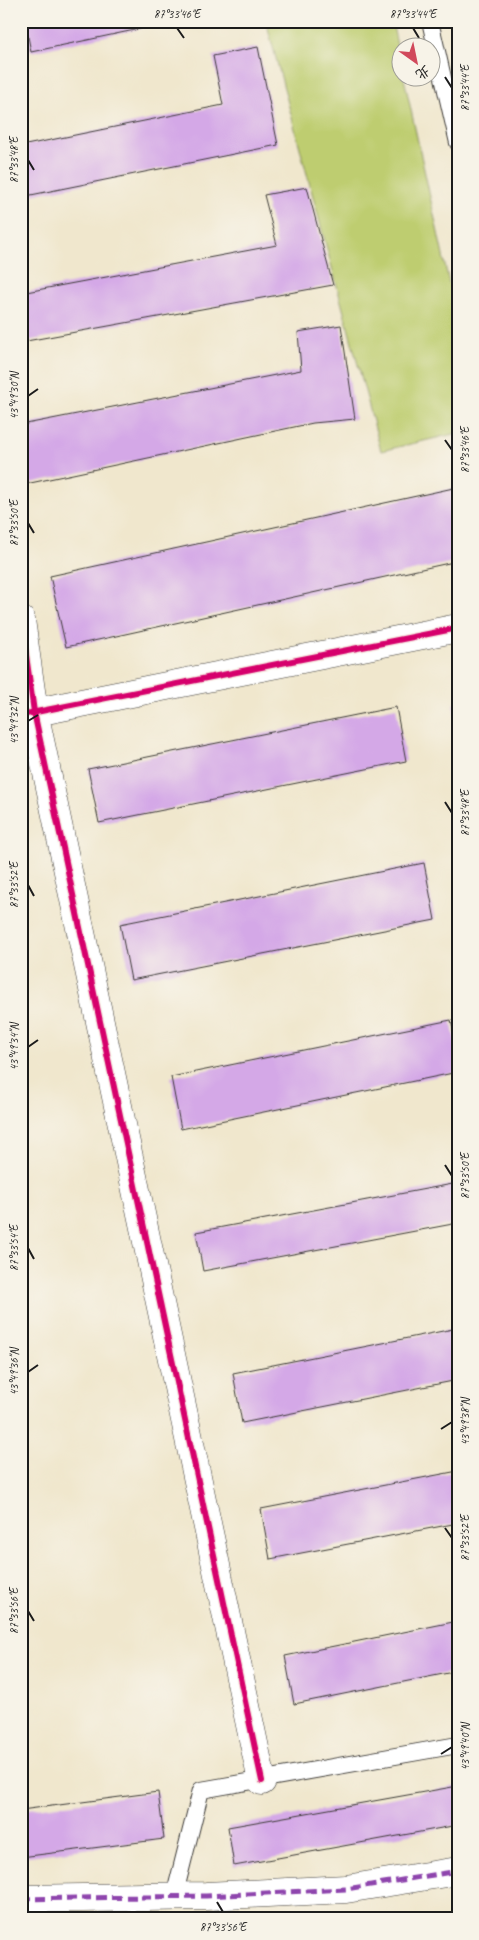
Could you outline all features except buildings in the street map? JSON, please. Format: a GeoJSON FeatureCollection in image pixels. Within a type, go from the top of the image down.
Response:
{"type":"FeatureCollection","features":[{"type":"Feature","properties":{"kind":"street"},"geometry":{"type":"LineString","coordinates":[[21,620],[28,714],[262,1781]]}},
{"type":"Feature","properties":{"kind":"street"},"geometry":{"type":"LineString","coordinates":[[28,714],[458,628]]}},
{"type":"Feature","properties":{"kind":"street"},"geometry":{"type":"LineString","coordinates":[[21,1900],[174,1897],[346,1889],[458,1871]]}},
{"type":"Feature","properties":{"kind":"lane"},"geometry":{"type":"LineString","coordinates":[[430,21],[458,142]]}},
{"type":"Feature","properties":{"kind":"lane"},"geometry":{"type":"LineString","coordinates":[[174,1897],[201,1790],[262,1781],[458,1745]]}},
{"type":"Feature","properties":{"kind":"green space"},"geometry":{"type":"Polygon","coordinates":[[[266,21],[392,21],[395,38],[392,38],[392,88],[406,88],[458,324],[458,433],[381,451],[266,21]]]}},
{"type":"Feature","properties":{"kind":"marked path"},"geometry":{"type":"LineString","coordinates":[[21,1899],[206,1896],[346,1889],[458,1871]]}},
{"type":"Feature","properties":{"kind":"cycle path"},"geometry":{"type":"LineString","coordinates":[[21,620],[34,712],[262,1781]]}},
{"type":"Feature","properties":{"kind":"cycle path"},"geometry":{"type":"LineString","coordinates":[[21,715],[458,628]]}}]}
